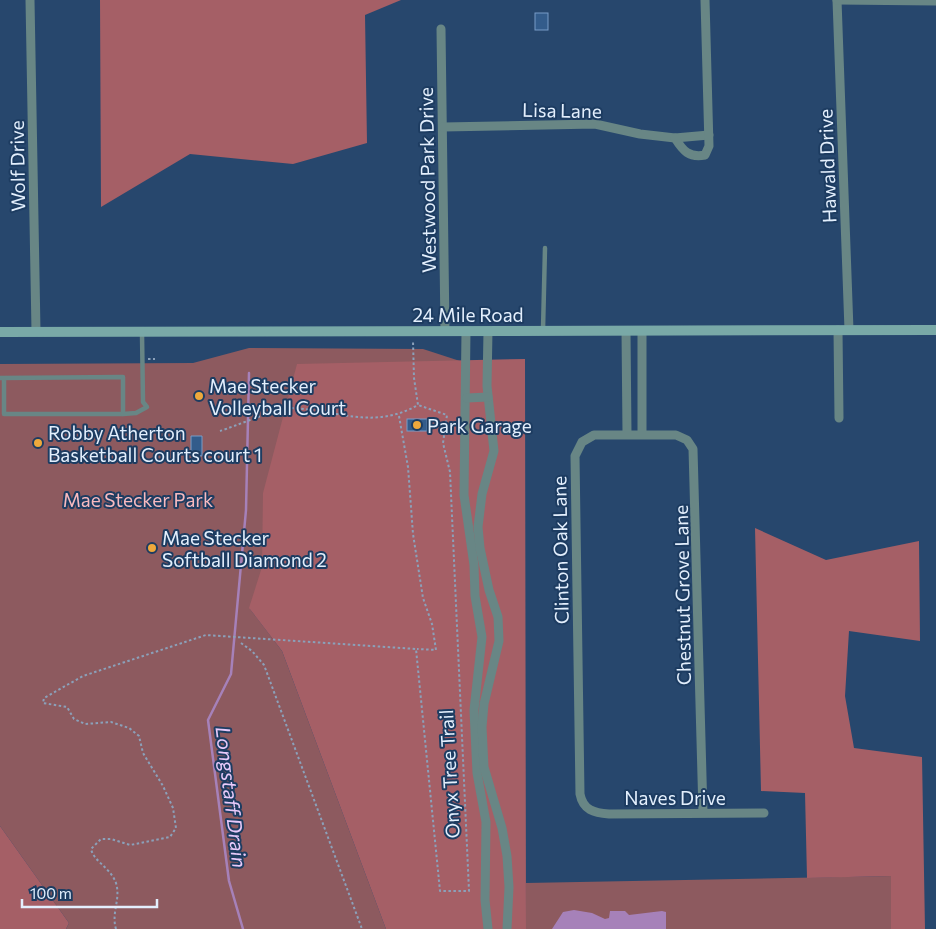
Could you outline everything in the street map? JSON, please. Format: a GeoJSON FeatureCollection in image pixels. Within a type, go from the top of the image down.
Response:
{"type":"FeatureCollection","features":[{"type":"Feature","properties":{"kind":"street","name":"Wolf Drive"},"geometry":{"type":"LineString","coordinates":[[30,0],[36,331]]}},
{"type":"Feature","properties":{"kind":"street"},"geometry":{"type":"LineString","coordinates":[[676,138],[683,151],[696,157],[705,155],[709,146],[706,0]]}},
{"type":"Feature","properties":{"kind":"street"},"geometry":{"type":"LineString","coordinates":[[837,0],[936,1]]}},
{"type":"Feature","properties":{"kind":"street","name":"Hawald Drive"},"geometry":{"type":"LineString","coordinates":[[837,0],[844,330],[840,418]]}},
{"type":"Feature","properties":{"kind":"street","name":"Westwood Park Drive"},"geometry":{"type":"LineString","coordinates":[[440,29],[445,331]]}},
{"type":"Feature","properties":{"kind":"street","name":"Lisa Lane"},"geometry":{"type":"LineString","coordinates":[[443,127],[595,124],[640,134],[676,138],[709,135]]}},
{"type":"Feature","properties":{"kind":"street","name":"24 Mile Road"},"geometry":{"type":"LineString","coordinates":[[0,332],[936,330]]}},
{"type":"Feature","properties":{"kind":"street"},"geometry":{"type":"LineString","coordinates":[[466,331],[467,398],[464,445],[464,495],[475,543],[498,617],[499,640],[484,704],[480,767],[502,828],[507,856],[509,887],[507,929]]}},
{"type":"Feature","properties":{"kind":"street"},"geometry":{"type":"LineString","coordinates":[[488,331],[488,397],[494,451],[482,494],[475,543],[475,596],[482,637],[474,710],[486,822],[485,900],[488,929]]}},
{"type":"Feature","properties":{"kind":"street"},"geometry":{"type":"LineString","coordinates":[[626,331],[627,434]]}},
{"type":"Feature","properties":{"kind":"street"},"geometry":{"type":"LineString","coordinates":[[642,331],[642,434]]}},
{"type":"Feature","properties":{"kind":"street"},"geometry":{"type":"LineString","coordinates":[[467,398],[488,397]]}},
{"type":"Feature","properties":{"kind":"street","name":"Chestnut Grove Lane"},"geometry":{"type":"LineString","coordinates":[[627,434],[667,434],[682,437],[691,444],[694,455],[703,813]]}},
{"type":"Feature","properties":{"kind":"street","name":"Clinton Oak Lane"},"geometry":{"type":"LineString","coordinates":[[587,808],[580,794],[576,452],[582,442],[594,435],[627,434]]}},
{"type":"Feature","properties":{"kind":"street","name":"Naves Drive"},"geometry":{"type":"LineString","coordinates":[[587,808],[598,813],[609,814],[764,813]]}},
{"type":"Feature","properties":{"kind":"lane"},"geometry":{"type":"LineString","coordinates":[[543,331],[545,248]]}},
{"type":"Feature","properties":{"kind":"lane"},"geometry":{"type":"LineString","coordinates":[[123,414],[123,377],[2,378],[4,414],[123,414],[136,413],[147,407],[143,402],[142,331]]}},
{"type":"Feature","properties":{"kind":"path"},"geometry":{"type":"LineString","coordinates":[[220,431],[288,408],[332,415],[379,418],[399,416],[418,405],[414,378],[412,331]]}},
{"type":"Feature","properties":{"kind":"path"},"geometry":{"type":"LineString","coordinates":[[146,359],[154,359]]}},
{"type":"Feature","properties":{"kind":"path","name":"Onyx Tree Trail"},"geometry":{"type":"LineString","coordinates":[[416,649],[440,891],[469,891],[450,472],[443,443],[447,415],[418,405]]}},
{"type":"Feature","properties":{"kind":"path"},"geometry":{"type":"LineString","coordinates":[[116,929],[113,920],[118,898],[116,883],[109,868],[93,854],[91,849],[100,839],[111,839],[130,845],[170,837],[176,828],[173,808],[163,786],[143,753],[139,736],[129,728],[111,722],[85,724],[74,718],[67,707],[43,703],[44,698],[83,676],[206,635],[436,650],[432,624],[423,598],[420,580],[413,534],[408,467],[399,416]]}},
{"type":"Feature","properties":{"kind":"path"},"geometry":{"type":"LineString","coordinates":[[241,643],[252,651],[264,665],[362,929]]}},
{"type":"Feature","properties":{"kind":"green space","name":"Mae Stecker Park"},"geometry":{"type":"Polygon","coordinates":[[[249,348],[423,349],[463,362],[250,609],[282,651],[386,929],[66,929],[69,923],[0,826],[0,364],[193,363],[249,348]]]}},
{"type":"Feature","properties":{"kind":"green space"},"geometry":{"type":"Polygon","coordinates":[[[891,876],[891,929],[526,929],[526,883],[891,876]]]}},
{"type":"Feature","properties":{"kind":"shaded area"},"geometry":{"type":"Polygon","coordinates":[[[100,0],[401,0],[365,15],[367,143],[293,164],[190,154],[101,207],[100,0]]]}},
{"type":"Feature","properties":{"kind":"shaded area"},"geometry":{"type":"Polygon","coordinates":[[[525,359],[526,929],[386,929],[282,651],[249,608],[262,567],[263,493],[297,364],[525,359]]]}},
{"type":"Feature","properties":{"kind":"shaded area"},"geometry":{"type":"Polygon","coordinates":[[[755,528],[826,560],[919,541],[920,641],[849,631],[845,696],[854,748],[922,757],[925,929],[891,929],[891,876],[807,878],[805,793],[761,791],[755,528]]]}},
{"type":"Feature","properties":{"kind":"shaded area"},"geometry":{"type":"Polygon","coordinates":[[[0,826],[69,923],[66,929],[0,929],[0,826]]]}},
{"type":"Feature","properties":{"kind":"shaded area"},"geometry":{"type":"Polygon","coordinates":[[[574,910],[592,913],[605,919],[609,918],[610,911],[625,911],[629,915],[662,911],[666,912],[666,929],[552,929],[563,912],[574,910]]]}},
{"type":"Feature","properties":{"kind":"building"},"geometry":{"type":"Polygon","coordinates":[[[535,13],[548,13],[548,30],[535,30],[535,13]]]}},
{"type":"Feature","properties":{"kind":"building","name":"Park Garage"},"geometry":{"type":"Polygon","coordinates":[[[407,419],[427,419],[427,431],[407,431],[407,419]]]}},
{"type":"Feature","properties":{"kind":"building"},"geometry":{"type":"Polygon","coordinates":[[[191,436],[202,436],[202,456],[191,455],[191,436]]]}},
{"type":"Feature","properties":{"kind":"waterway","name":"Longstaff Drain"},"geometry":{"type":"LineString","coordinates":[[243,929],[229,881],[208,720],[231,674],[246,510],[249,373]]}},
{"type":"Feature","properties":{"kind":"place","name":"Mae Stecker Volleyball Court"},"geometry":{"type":"Point","coordinates":[199,396]}},
{"type":"Feature","properties":{"kind":"place","name":"Park Garage"},"geometry":{"type":"Point","coordinates":[417,425]}},
{"type":"Feature","properties":{"kind":"place","name":"Robby Atherton Basketball Courts court 1"},"geometry":{"type":"Point","coordinates":[38,443]}},
{"type":"Feature","properties":{"kind":"place","name":"Mae Stecker Softball Diamond 2"},"geometry":{"type":"Point","coordinates":[152,548]}}]}
